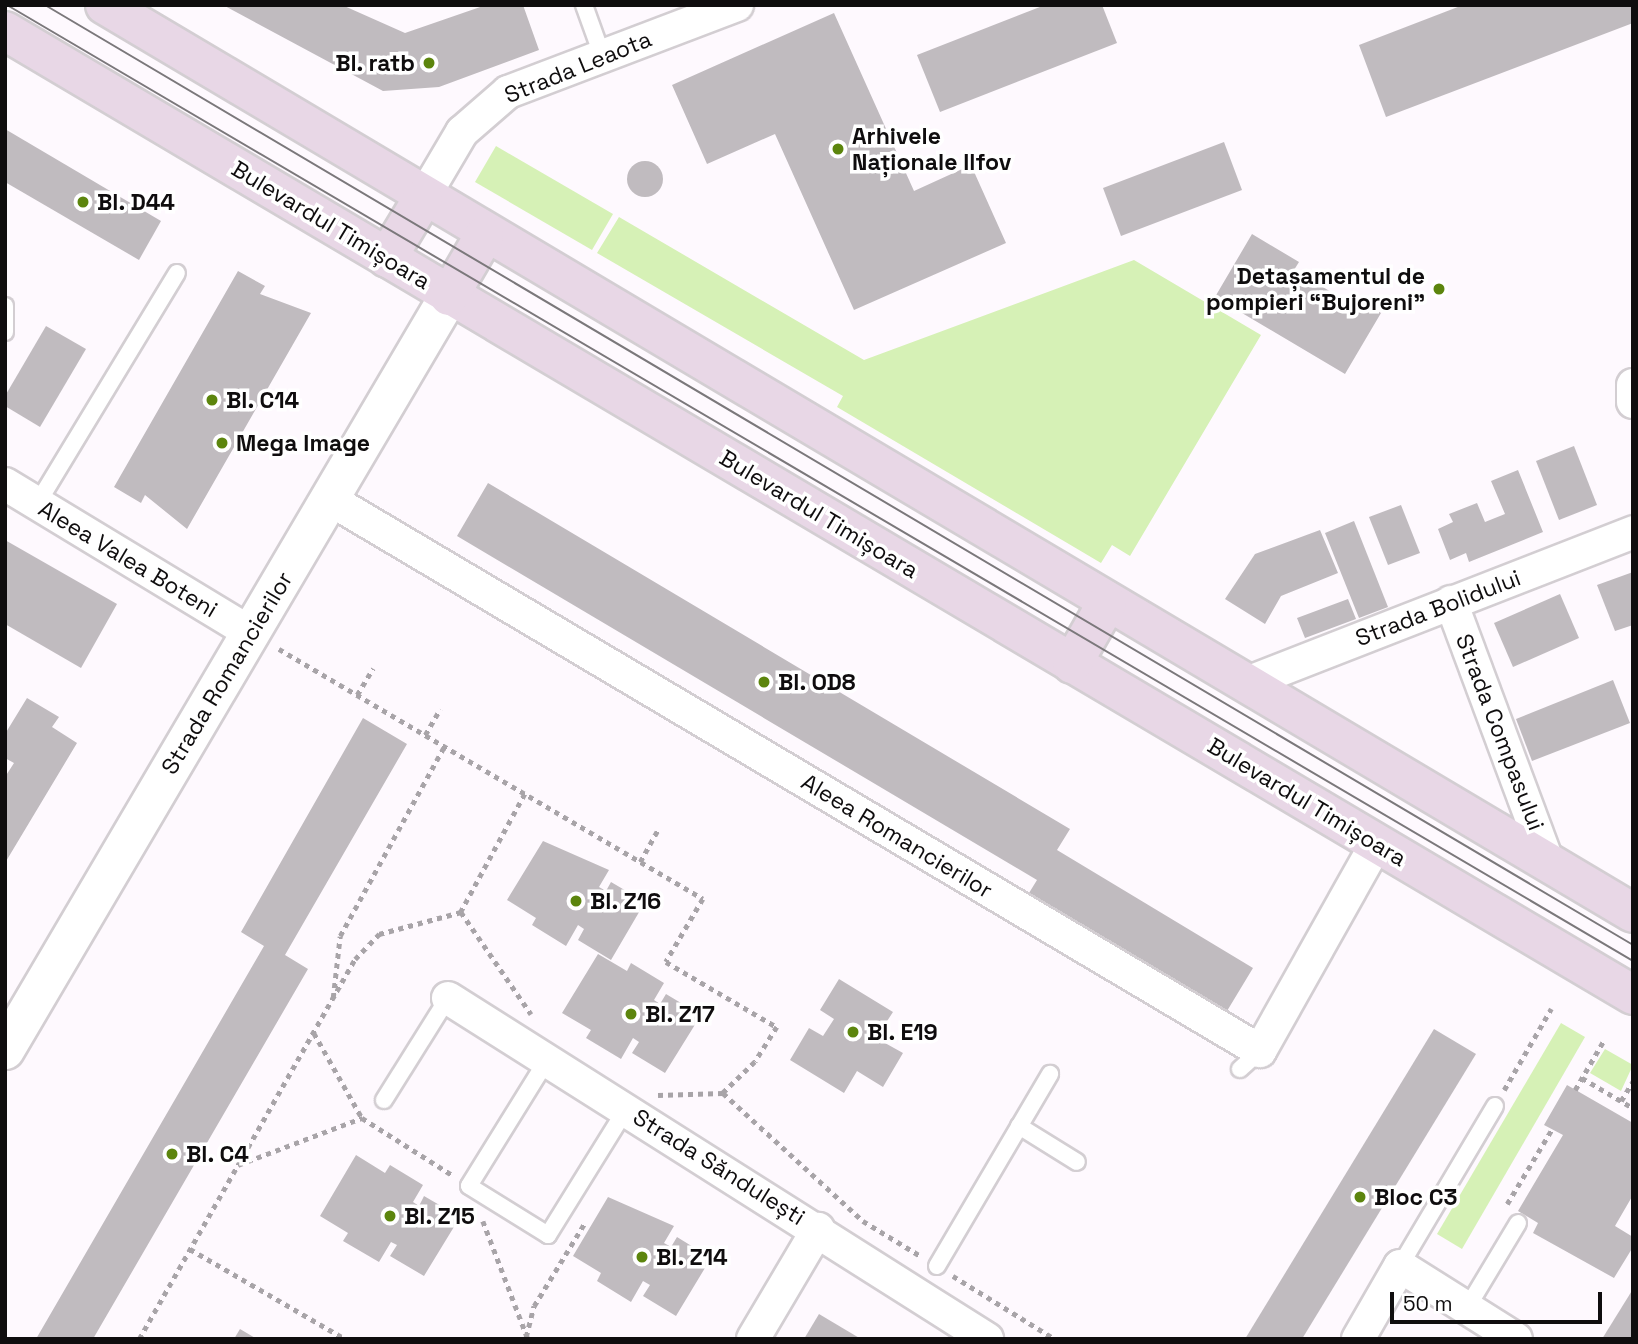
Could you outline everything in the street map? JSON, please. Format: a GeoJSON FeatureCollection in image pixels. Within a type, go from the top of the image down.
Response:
{"type":"FeatureCollection","features":[{"type":"Feature","properties":{"kind":"main road"},"geometry":{"type":"LineString","coordinates":[[120,9],[484,236],[1633,914]]}},
{"type":"Feature","properties":{"kind":"main road","name":"Bulevardul Timișoara"},"geometry":{"type":"LineString","coordinates":[[5,31],[1633,995]]}},
{"type":"Feature","properties":{"kind":"main road"},"geometry":{"type":"LineString","coordinates":[[387,258],[423,198]]}},
{"type":"Feature","properties":{"kind":"main road"},"geometry":{"type":"LineString","coordinates":[[449,296],[484,236]]}},
{"type":"Feature","properties":{"kind":"main road"},"geometry":{"type":"LineString","coordinates":[[1072,664],[1107,603]]}},
{"type":"Feature","properties":{"kind":"street","name":"Strada Leaota"},"geometry":{"type":"LineString","coordinates":[[423,198],[483,108],[601,55],[731,6]]}},
{"type":"Feature","properties":{"kind":"street","name":"Strada Romancierilor"},"geometry":{"type":"LineString","coordinates":[[5,1050],[449,296]]}},
{"type":"Feature","properties":{"kind":"street"},"geometry":{"type":"LineString","coordinates":[[1633,385],[1633,402]]}},
{"type":"Feature","properties":{"kind":"street","name":"Aleea Valea Boteni"},"geometry":{"type":"LineString","coordinates":[[5,484],[251,633]]}},
{"type":"Feature","properties":{"kind":"street","name":"Aleea Romancierilor"},"geometry":{"type":"LineString","coordinates":[[331,500],[1250,1060],[1376,844]]}},
{"type":"Feature","properties":{"kind":"street","name":"Strada Bolidului"},"geometry":{"type":"LineString","coordinates":[[1244,684],[1633,532]]}},
{"type":"Feature","properties":{"kind":"street","name":"Strada Compasului"},"geometry":{"type":"LineString","coordinates":[[1451,602],[1548,863]]}},
{"type":"Feature","properties":{"kind":"street","name":"Strada Săndulești"},"geometry":{"type":"LineString","coordinates":[[448,998],[818,1229],[987,1339]]}},
{"type":"Feature","properties":{"kind":"street"},"geometry":{"type":"LineString","coordinates":[[753,1339],[818,1229]]}},
{"type":"Feature","properties":{"kind":"street"},"geometry":{"type":"LineString","coordinates":[[1357,1339],[1401,1266],[1516,1339]]}},
{"type":"Feature","properties":{"kind":"lane"},"geometry":{"type":"LineString","coordinates":[[584,5],[601,55]]}},
{"type":"Feature","properties":{"kind":"lane"},"geometry":{"type":"LineString","coordinates":[[37,504],[177,273]]}},
{"type":"Feature","properties":{"kind":"lane"},"geometry":{"type":"LineString","coordinates":[[5,306],[5,332]]}},
{"type":"Feature","properties":{"kind":"lane"},"geometry":{"type":"LineString","coordinates":[[384,1100],[448,998]]}},
{"type":"Feature","properties":{"kind":"lane"},"geometry":{"type":"LineString","coordinates":[[547,1060],[469,1186],[548,1235],[626,1109]]}},
{"type":"Feature","properties":{"kind":"lane"},"geometry":{"type":"LineString","coordinates":[[937,1266],[1050,1074]]}},
{"type":"Feature","properties":{"kind":"lane"},"geometry":{"type":"LineString","coordinates":[[1401,1266],[1495,1106]]}},
{"type":"Feature","properties":{"kind":"lane"},"geometry":{"type":"LineString","coordinates":[[1019,1126],[1077,1162]]}},
{"type":"Feature","properties":{"kind":"lane"},"geometry":{"type":"LineString","coordinates":[[1467,1308],[1518,1223]]}},
{"type":"Feature","properties":{"kind":"path"},"geometry":{"type":"LineString","coordinates":[[251,633],[703,899],[666,962],[777,1027],[755,1062],[723,1093],[863,1221],[1055,1339]]}},
{"type":"Feature","properties":{"kind":"path"},"geometry":{"type":"LineString","coordinates":[[357,695],[373,667]]}},
{"type":"Feature","properties":{"kind":"path"},"geometry":{"type":"LineString","coordinates":[[425,735],[440,709]]}},
{"type":"Feature","properties":{"kind":"path"},"geometry":{"type":"LineString","coordinates":[[333,999],[340,936],[444,747]]}},
{"type":"Feature","properties":{"kind":"path"},"geometry":{"type":"LineString","coordinates":[[139,1339],[333,999],[379,934],[461,912],[525,794]]}},
{"type":"Feature","properties":{"kind":"path"},"geometry":{"type":"LineString","coordinates":[[640,862],[658,830]]}},
{"type":"Feature","properties":{"kind":"path"},"geometry":{"type":"LineString","coordinates":[[461,912],[535,1021]]}},
{"type":"Feature","properties":{"kind":"path"},"geometry":{"type":"LineString","coordinates":[[1495,1106],[1551,1009]]}},
{"type":"Feature","properties":{"kind":"path"},"geometry":{"type":"LineString","coordinates":[[314,1032],[362,1118],[469,1186],[527,1338]]}},
{"type":"Feature","properties":{"kind":"path"},"geometry":{"type":"LineString","coordinates":[[1575,1090],[1604,1040]]}},
{"type":"Feature","properties":{"kind":"path"},"geometry":{"type":"LineString","coordinates":[[1582,1078],[1633,1108]]}},
{"type":"Feature","properties":{"kind":"path"},"geometry":{"type":"LineString","coordinates":[[1621,1101],[1633,1081]]}},
{"type":"Feature","properties":{"kind":"path"},"geometry":{"type":"LineString","coordinates":[[238,1166],[362,1118]]}},
{"type":"Feature","properties":{"kind":"path"},"geometry":{"type":"LineString","coordinates":[[527,1338],[534,1306],[590,1214]]}},
{"type":"Feature","properties":{"kind":"path"},"geometry":{"type":"LineString","coordinates":[[190,1249],[345,1339]]}},
{"type":"Feature","properties":{"kind":"green space"},"geometry":{"type":"Polygon","coordinates":[[[496,146],[613,214],[592,250],[475,182],[496,146]]]}},
{"type":"Feature","properties":{"kind":"green space"},"geometry":{"type":"Polygon","coordinates":[[[619,217],[864,360],[1134,260],[1261,335],[1130,556],[1112,545],[1101,563],[837,407],[843,396],[597,253],[619,217]]]}},
{"type":"Feature","properties":{"kind":"green space"},"geometry":{"type":"Polygon","coordinates":[[[1561,1023],[1585,1037],[1462,1249],[1437,1234],[1561,1023]]]}},
{"type":"Feature","properties":{"kind":"green space"},"geometry":{"type":"Polygon","coordinates":[[[1605,1049],[1633,1065],[1621,1091],[1590,1073],[1605,1049]]]}},
{"type":"Feature","properties":{"kind":"building","name":"Bl. ratb"},"geometry":{"type":"Polygon","coordinates":[[[223,5],[342,5],[405,33],[486,5],[523,5],[539,50],[439,87],[383,91],[223,5]]]}},
{"type":"Feature","properties":{"kind":"building"},"geometry":{"type":"Polygon","coordinates":[[[1045,5],[1102,5],[1117,43],[940,112],[917,55],[1045,5]]]}},
{"type":"Feature","properties":{"kind":"building"},"geometry":{"type":"Polygon","coordinates":[[[1463,5],[1633,5],[1633,23],[1386,117],[1359,45],[1463,5]]]}},
{"type":"Feature","properties":{"kind":"building","name":"Arhivele Naționale Ilfov"},"geometry":{"type":"Polygon","coordinates":[[[834,13],[914,191],[971,165],[1006,243],[854,310],[775,134],[707,164],[672,85],[834,13]]]}},
{"type":"Feature","properties":{"kind":"building","name":"Bl. D44"},"geometry":{"type":"Polygon","coordinates":[[[5,129],[161,221],[139,260],[5,182],[5,129]]]}},
{"type":"Feature","properties":{"kind":"building"},"geometry":{"type":"Polygon","coordinates":[[[1224,142],[1242,190],[1121,236],[1103,188],[1224,142]]]}},
{"type":"Feature","properties":{"kind":"building"},"geometry":{"type":"Polygon","coordinates":[[[645,161],[658,166],[663,179],[658,192],[645,197],[632,192],[627,179],[632,166],[645,161]]]}},
{"type":"Feature","properties":{"kind":"building"},"geometry":{"type":"Polygon","coordinates":[[[1252,234],[1299,262],[1294,270],[1360,309],[1363,303],[1381,313],[1345,374],[1215,297],[1252,234]]]}},
{"type":"Feature","properties":{"kind":"building","name":"Bl. C14"},"geometry":{"type":"Polygon","coordinates":[[[238,271],[265,286],[260,294],[311,313],[187,529],[145,495],[141,503],[114,487],[238,271]]]}},
{"type":"Feature","properties":{"kind":"building"},"geometry":{"type":"Polygon","coordinates":[[[46,326],[86,349],[40,427],[5,406],[5,396],[46,326]]]}},
{"type":"Feature","properties":{"kind":"building"},"geometry":{"type":"Polygon","coordinates":[[[1574,446],[1597,505],[1559,520],[1536,461],[1574,446]]]}},
{"type":"Feature","properties":{"kind":"building"},"geometry":{"type":"Polygon","coordinates":[[[1518,470],[1543,532],[1469,562],[1466,553],[1450,560],[1438,529],[1453,522],[1449,514],[1477,503],[1485,522],[1505,514],[1491,481],[1518,470]]]}},
{"type":"Feature","properties":{"kind":"building","name":"Bl. OD8"},"geometry":{"type":"Polygon","coordinates":[[[488,483],[1070,829],[1057,850],[1253,968],[1227,1011],[1029,893],[1037,880],[457,536],[488,483]]]}},
{"type":"Feature","properties":{"kind":"building"},"geometry":{"type":"Polygon","coordinates":[[[1401,505],[1420,553],[1388,565],[1369,517],[1401,505]]]}},
{"type":"Feature","properties":{"kind":"building"},"geometry":{"type":"Polygon","coordinates":[[[1354,521],[1388,607],[1359,618],[1325,533],[1354,521]]]}},
{"type":"Feature","properties":{"kind":"building"},"geometry":{"type":"Polygon","coordinates":[[[1320,530],[1338,573],[1281,596],[1265,624],[1225,599],[1255,554],[1320,530]]]}},
{"type":"Feature","properties":{"kind":"building"},"geometry":{"type":"Polygon","coordinates":[[[5,540],[117,604],[81,668],[5,624],[5,540]]]}},
{"type":"Feature","properties":{"kind":"building"},"geometry":{"type":"Polygon","coordinates":[[[1633,572],[1633,625],[1615,631],[1597,585],[1633,572]]]}},
{"type":"Feature","properties":{"kind":"building"},"geometry":{"type":"Polygon","coordinates":[[[1560,594],[1579,638],[1513,667],[1494,623],[1560,594]]]}},
{"type":"Feature","properties":{"kind":"building"},"geometry":{"type":"Polygon","coordinates":[[[1348,599],[1356,619],[1305,638],[1297,618],[1348,599]]]}},
{"type":"Feature","properties":{"kind":"building"},"geometry":{"type":"Polygon","coordinates":[[[1613,680],[1630,723],[1532,761],[1516,719],[1613,680]]]}},
{"type":"Feature","properties":{"kind":"building"},"geometry":{"type":"Polygon","coordinates":[[[27,698],[59,717],[52,727],[77,743],[5,863],[5,777],[14,763],[5,758],[5,734],[27,698]]]}},
{"type":"Feature","properties":{"kind":"building","name":"Bl. C4"},"geometry":{"type":"Polygon","coordinates":[[[363,718],[407,744],[285,955],[308,969],[93,1339],[36,1339],[264,946],[241,932],[363,718]]]}},
{"type":"Feature","properties":{"kind":"building","name":"Bl. Z16"},"geometry":{"type":"Polygon","coordinates":[[[543,841],[609,870],[599,887],[606,891],[611,882],[645,902],[611,960],[578,940],[584,929],[578,925],[566,946],[532,925],[536,918],[507,900],[543,841]]]}},
{"type":"Feature","properties":{"kind":"building","name":"Bl. Z17"},"geometry":{"type":"Polygon","coordinates":[[[598,954],[627,971],[631,963],[664,983],[654,1000],[660,1004],[666,994],[701,1015],[665,1073],[632,1053],[639,1042],[633,1038],[621,1059],[586,1038],[591,1030],[562,1013],[598,954]]]}},
{"type":"Feature","properties":{"kind":"building","name":"Bl. E19"},"geometry":{"type":"Polygon","coordinates":[[[839,979],[893,1012],[876,1038],[903,1053],[883,1087],[857,1071],[844,1093],[790,1060],[809,1028],[823,1036],[834,1019],[820,1010],[839,979]]]}},
{"type":"Feature","properties":{"kind":"building","name":"Bloc C3"},"geometry":{"type":"Polygon","coordinates":[[[1434,1029],[1476,1054],[1302,1339],[1245,1339],[1434,1029]]]}},
{"type":"Feature","properties":{"kind":"building"},"geometry":{"type":"Polygon","coordinates":[[[1567,1085],[1633,1123],[1633,1195],[1615,1226],[1633,1237],[1633,1247],[1614,1278],[1533,1233],[1538,1223],[1518,1211],[1563,1135],[1544,1125],[1567,1085]]]}},
{"type":"Feature","properties":{"kind":"building","name":"Bl. Z15"},"geometry":{"type":"Polygon","coordinates":[[[356,1155],[385,1173],[390,1165],[423,1185],[413,1202],[419,1206],[424,1196],[460,1217],[424,1276],[390,1256],[397,1245],[391,1242],[379,1262],[343,1241],[348,1233],[320,1216],[356,1155]]]}},
{"type":"Feature","properties":{"kind":"building","name":"Bl. Z14"},"geometry":{"type":"Polygon","coordinates":[[[608,1197],[674,1226],[664,1243],[671,1247],[677,1237],[711,1258],[676,1316],[643,1296],[650,1285],[643,1281],[631,1302],[597,1281],[601,1273],[573,1256],[608,1197]]]}},
{"type":"Feature","properties":{"kind":"building"},"geometry":{"type":"Polygon","coordinates":[[[1633,1289],[1631,1339],[1602,1339],[1633,1289]]]}},
{"type":"Feature","properties":{"kind":"building"},"geometry":{"type":"Polygon","coordinates":[[[819,1314],[861,1339],[804,1339],[819,1314]]]}},
{"type":"Feature","properties":{"kind":"building"},"geometry":{"type":"Polygon","coordinates":[[[240,1329],[257,1339],[234,1339],[240,1329]]]}},
{"type":"Feature","properties":{"kind":"tram line"},"geometry":{"type":"LineString","coordinates":[[7,5],[1633,961]]}},
{"type":"Feature","properties":{"kind":"tram line"},"geometry":{"type":"LineString","coordinates":[[45,5],[1633,945]]}},
{"type":"Feature","properties":{"kind":"place","name":"Bl. ratb"},"geometry":{"type":"Point","coordinates":[429,63]}},
{"type":"Feature","properties":{"kind":"place","name":"Arhivele Naționale Ilfov"},"geometry":{"type":"Point","coordinates":[838,149]}},
{"type":"Feature","properties":{"kind":"place","name":"Bl. D44"},"geometry":{"type":"Point","coordinates":[83,202]}},
{"type":"Feature","properties":{"kind":"place","name":"Detașamentul de pompieri “Bujoreni”"},"geometry":{"type":"Point","coordinates":[1439,289]}},
{"type":"Feature","properties":{"kind":"place","name":"Bl. C14"},"geometry":{"type":"Point","coordinates":[212,400]}},
{"type":"Feature","properties":{"kind":"place","name":"Mega Image"},"geometry":{"type":"Point","coordinates":[222,443]}},
{"type":"Feature","properties":{"kind":"place","name":"Bl. OD8"},"geometry":{"type":"Point","coordinates":[764,682]}},
{"type":"Feature","properties":{"kind":"place","name":"Bl. Z16"},"geometry":{"type":"Point","coordinates":[576,901]}},
{"type":"Feature","properties":{"kind":"place","name":"Bl. Z17"},"geometry":{"type":"Point","coordinates":[631,1014]}},
{"type":"Feature","properties":{"kind":"place","name":"Bl. E19"},"geometry":{"type":"Point","coordinates":[853,1032]}},
{"type":"Feature","properties":{"kind":"place","name":"Bl. C4"},"geometry":{"type":"Point","coordinates":[172,1154]}},
{"type":"Feature","properties":{"kind":"place","name":"Bloc C3"},"geometry":{"type":"Point","coordinates":[1360,1197]}},
{"type":"Feature","properties":{"kind":"place","name":"Bl. Z15"},"geometry":{"type":"Point","coordinates":[390,1216]}},
{"type":"Feature","properties":{"kind":"place","name":"Bl. Z14"},"geometry":{"type":"Point","coordinates":[642,1257]}}]}
